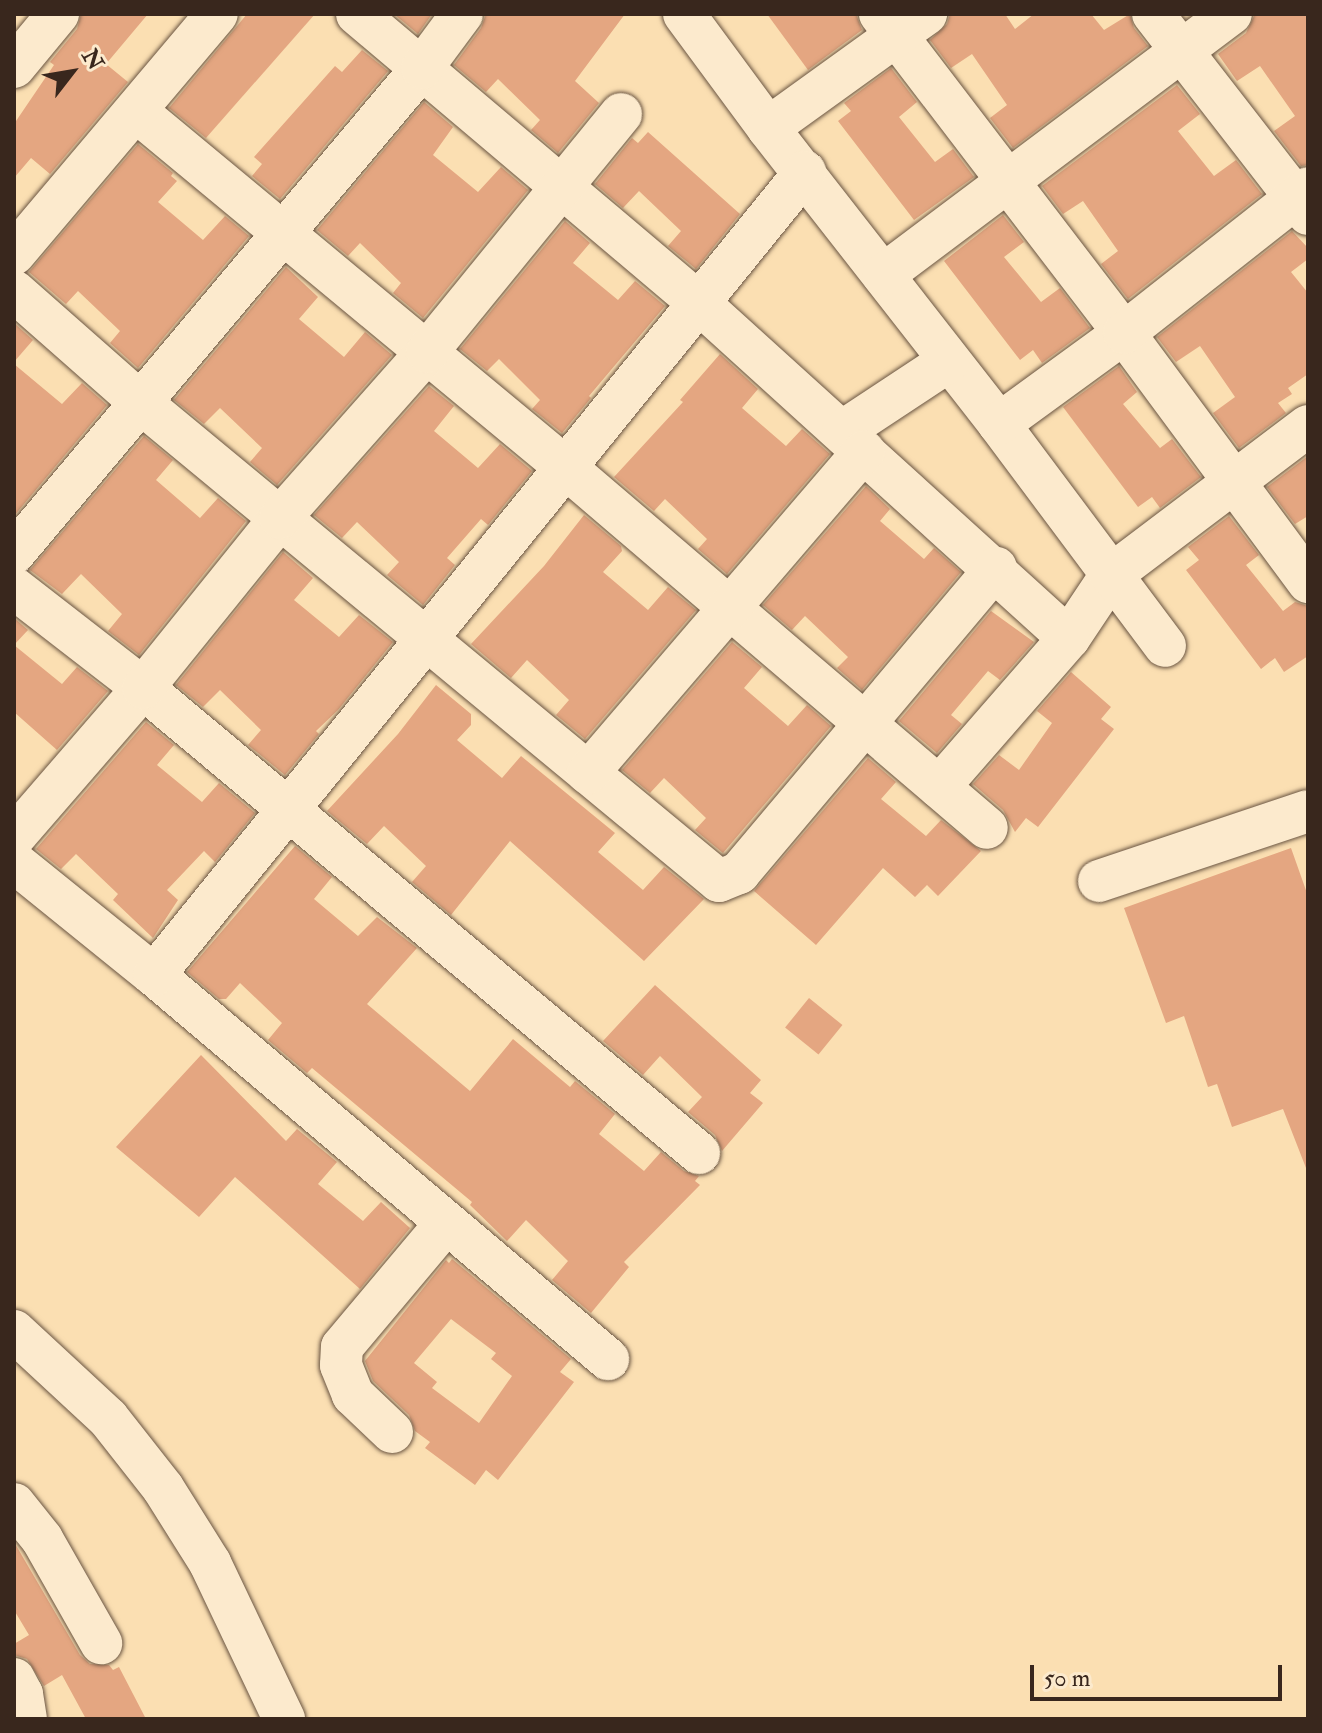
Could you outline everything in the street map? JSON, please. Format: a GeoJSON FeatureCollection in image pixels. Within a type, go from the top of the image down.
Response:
{"type":"FeatureCollection","features":[{"type":"Feature","properties":{"kind":"street"},"geometry":{"type":"LineString","coordinates":[[14,67],[58,14]]}},
{"type":"Feature","properties":{"kind":"street"},"geometry":{"type":"LineString","coordinates":[[14,254],[217,14]]}},
{"type":"Feature","properties":{"kind":"street"},"geometry":{"type":"LineString","coordinates":[[357,14],[699,303],[996,568],[1069,638]]}},
{"type":"Feature","properties":{"kind":"street"},"geometry":{"type":"LineString","coordinates":[[14,553],[422,68],[462,14]]}},
{"type":"Feature","properties":{"kind":"street"},"geometry":{"type":"LineString","coordinates":[[684,14],[1165,646]]}},
{"type":"Feature","properties":{"kind":"street"},"geometry":{"type":"LineString","coordinates":[[999,424],[1304,200],[1153,14]]}},
{"type":"Feature","properties":{"kind":"street"},"geometry":{"type":"LineString","coordinates":[[883,275],[1231,14]]}},
{"type":"Feature","properties":{"kind":"street"},"geometry":{"type":"LineString","coordinates":[[768,128],[901,21],[1009,180],[1308,582]]}},
{"type":"Feature","properties":{"kind":"street"},"geometry":{"type":"LineString","coordinates":[[137,112],[565,467],[987,828]]}},
{"type":"Feature","properties":{"kind":"street"},"geometry":{"type":"LineString","coordinates":[[14,837],[143,688],[280,518],[427,352],[621,114]]}},
{"type":"Feature","properties":{"kind":"street"},"geometry":{"type":"LineString","coordinates":[[154,975],[805,172]]}},
{"type":"Feature","properties":{"kind":"street"},"geometry":{"type":"LineString","coordinates":[[14,291],[141,403],[719,881],[739,873],[996,568]]}},
{"type":"Feature","properties":{"kind":"street"},"geometry":{"type":"LineString","coordinates":[[588,773],[731,609],[853,441],[949,361]]}},
{"type":"Feature","properties":{"kind":"street"},"geometry":{"type":"LineString","coordinates":[[939,787],[1069,638],[1111,575],[1308,426]]}},
{"type":"Feature","properties":{"kind":"street"},"geometry":{"type":"LineString","coordinates":[[14,588],[143,688],[699,1153]]}},
{"type":"Feature","properties":{"kind":"street"},"geometry":{"type":"LineString","coordinates":[[1099,881],[1307,816]]}},
{"type":"Feature","properties":{"kind":"street"},"geometry":{"type":"LineString","coordinates":[[14,862],[154,975],[608,1359]]}},
{"type":"Feature","properties":{"kind":"street"},"geometry":{"type":"LineString","coordinates":[[392,1432],[353,1395],[341,1365],[342,1347],[446,1223]]}},
{"type":"Feature","properties":{"kind":"street"},"geometry":{"type":"LineString","coordinates":[[14,1331],[108,1418],[163,1488],[210,1563],[284,1719]]}},
{"type":"Feature","properties":{"kind":"street"},"geometry":{"type":"LineString","coordinates":[[14,1504],[42,1539],[101,1643]]}},
{"type":"Feature","properties":{"kind":"street"},"geometry":{"type":"LineString","coordinates":[[14,1679],[22,1694],[26,1719]]}},
{"type":"Feature","properties":{"kind":"building"},"geometry":{"type":"Polygon","coordinates":[[[81,14],[148,14],[106,64],[128,82],[50,174],[31,158],[14,178],[14,124],[54,65],[50,62],[77,29],[81,14]]]}},
{"type":"Feature","properties":{"kind":"building"},"geometry":{"type":"Polygon","coordinates":[[[247,14],[315,14],[206,138],[169,108],[247,14]]]}},
{"type":"Feature","properties":{"kind":"building"},"geometry":{"type":"Polygon","coordinates":[[[394,14],[432,14],[418,34],[394,14]]]}},
{"type":"Feature","properties":{"kind":"building"},"geometry":{"type":"Polygon","coordinates":[[[486,14],[625,14],[575,81],[599,103],[558,153],[531,130],[540,120],[498,79],[486,92],[454,65],[481,28],[486,14]]]}},
{"type":"Feature","properties":{"kind":"building"},"geometry":{"type":"Polygon","coordinates":[[[767,14],[856,14],[862,30],[808,70],[767,14]]]}},
{"type":"Feature","properties":{"kind":"building"},"geometry":{"type":"Polygon","coordinates":[[[950,14],[1005,14],[1015,29],[1034,14],[1091,14],[1104,30],[1130,14],[1134,28],[1148,46],[1013,148],[990,118],[1007,105],[972,54],[951,68],[930,40],[947,24],[950,14]]]}},
{"type":"Feature","properties":{"kind":"building"},"geometry":{"type":"Polygon","coordinates":[[[1255,14],[1308,14],[1308,165],[1301,166],[1274,131],[1295,116],[1260,66],[1237,81],[1218,54],[1246,33],[1255,14]]]}},
{"type":"Feature","properties":{"kind":"building"},"geometry":{"type":"Polygon","coordinates":[[[362,50],[388,71],[280,199],[252,176],[262,164],[254,157],[335,66],[342,72],[362,50]]]}},
{"type":"Feature","properties":{"kind":"building"},"geometry":{"type":"Polygon","coordinates":[[[891,68],[917,102],[899,117],[935,162],[953,149],[974,177],[914,220],[838,121],[851,111],[844,103],[891,68]]]}},
{"type":"Feature","properties":{"kind":"building"},"geometry":{"type":"Polygon","coordinates":[[[1177,85],[1200,114],[1178,131],[1214,176],[1236,160],[1262,194],[1128,299],[1101,264],[1118,251],[1083,201],[1063,214],[1042,186],[1177,85]]]}},
{"type":"Feature","properties":{"kind":"building"},"geometry":{"type":"Polygon","coordinates":[[[424,102],[453,127],[433,155],[478,192],[501,167],[528,190],[423,318],[393,293],[401,283],[360,243],[348,256],[317,230],[424,102]]]}},
{"type":"Feature","properties":{"kind":"building"},"geometry":{"type":"Polygon","coordinates":[[[648,132],[740,214],[696,269],[668,246],[681,231],[639,191],[623,208],[595,184],[632,138],[638,143],[648,132]]]}},
{"type":"Feature","properties":{"kind":"building"},"geometry":{"type":"Polygon","coordinates":[[[138,144],[173,173],[171,176],[177,181],[158,202],[203,240],[225,216],[249,236],[138,368],[110,343],[120,331],[78,291],[66,304],[29,272],[138,144]]]}},
{"type":"Feature","properties":{"kind":"building"},"geometry":{"type":"Polygon","coordinates":[[[1003,215],[1024,242],[1004,257],[1041,302],[1060,288],[1090,328],[1042,363],[1033,350],[1020,360],[944,261],[1003,215]]]}},
{"type":"Feature","properties":{"kind":"building"},"geometry":{"type":"Polygon","coordinates":[[[565,221],[590,243],[573,263],[618,300],[635,281],[665,306],[562,433],[532,409],[540,400],[499,359],[487,371],[460,349],[565,221]]]}},
{"type":"Feature","properties":{"kind":"building"},"geometry":{"type":"Polygon","coordinates":[[[1292,231],[1308,248],[1308,259],[1291,272],[1308,293],[1308,374],[1288,388],[1292,394],[1278,403],[1286,413],[1239,448],[1213,413],[1235,397],[1200,346],[1176,362],[1157,337],[1292,231]]]}},
{"type":"Feature","properties":{"kind":"building"},"geometry":{"type":"Polygon","coordinates":[[[286,267],[318,297],[299,319],[344,357],[365,332],[392,355],[277,485],[250,462],[262,448],[220,408],[204,424],[174,400],[286,267]]]}},
{"type":"Feature","properties":{"kind":"building"},"geometry":{"type":"Polygon","coordinates":[[[14,323],[33,340],[14,362],[14,323]]]}},
{"type":"Feature","properties":{"kind":"building"},"geometry":{"type":"Polygon","coordinates":[[[720,354],[758,389],[742,408],[786,446],[802,429],[830,454],[727,574],[698,549],[707,539],[665,499],[654,511],[614,477],[683,402],[680,400],[720,354]]]}},
{"type":"Feature","properties":{"kind":"building"},"geometry":{"type":"Polygon","coordinates":[[[14,364],[62,404],[82,383],[107,405],[14,516],[14,364]]]}},
{"type":"Feature","properties":{"kind":"building"},"geometry":{"type":"Polygon","coordinates":[[[1119,366],[1137,392],[1123,404],[1160,448],[1172,439],[1201,477],[1160,508],[1152,497],[1138,507],[1063,407],[1119,366]]]}},
{"type":"Feature","properties":{"kind":"building"},"geometry":{"type":"Polygon","coordinates":[[[429,386],[454,406],[434,431],[478,468],[500,444],[532,471],[488,525],[481,519],[447,558],[455,565],[423,605],[387,575],[399,562],[357,522],[342,538],[314,515],[429,386]]]}},
{"type":"Feature","properties":{"kind":"building"},"geometry":{"type":"Polygon","coordinates":[[[144,436],[173,460],[156,480],[200,518],[218,498],[246,521],[139,655],[108,631],[122,614],[81,574],[62,594],[30,570],[144,436]]]}},
{"type":"Feature","properties":{"kind":"building"},"geometry":{"type":"Polygon","coordinates":[[[1308,456],[1308,516],[1295,524],[1267,487],[1308,456]]]}},
{"type":"Feature","properties":{"kind":"building"},"geometry":{"type":"Polygon","coordinates":[[[866,486],[890,509],[880,521],[924,559],[934,548],[961,572],[862,690],[837,668],[848,657],[805,616],[792,630],[763,605],[866,486]]]}},
{"type":"Feature","properties":{"kind":"building"},"geometry":{"type":"Polygon","coordinates":[[[584,515],[621,546],[622,551],[603,572],[648,610],[668,587],[696,610],[585,739],[556,715],[569,700],[527,660],[511,678],[471,644],[544,566],[584,515]]]}},
{"type":"Feature","properties":{"kind":"building"},"geometry":{"type":"Polygon","coordinates":[[[1229,516],[1259,555],[1246,565],[1283,611],[1295,602],[1308,606],[1308,656],[1284,672],[1275,658],[1261,669],[1186,570],[1199,560],[1188,547],[1229,516]]]}},
{"type":"Feature","properties":{"kind":"building"},"geometry":{"type":"Polygon","coordinates":[[[283,552],[313,578],[294,600],[339,637],[359,615],[393,642],[338,710],[316,731],[319,734],[285,775],[248,745],[261,730],[220,690],[203,707],[176,685],[283,552]]]}},
{"type":"Feature","properties":{"kind":"building"},"geometry":{"type":"Polygon","coordinates":[[[991,611],[1034,642],[1000,680],[988,671],[951,715],[962,724],[937,753],[899,721],[991,611]]]}},
{"type":"Feature","properties":{"kind":"building"},"geometry":{"type":"Polygon","coordinates":[[[14,618],[28,630],[14,645],[14,618]]]}},
{"type":"Feature","properties":{"kind":"building"},"geometry":{"type":"Polygon","coordinates":[[[732,642],[762,667],[744,688],[788,726],[807,705],[831,726],[723,853],[695,830],[706,818],[664,778],[650,793],[622,770],[732,642]]]}},
{"type":"Feature","properties":{"kind":"building"},"geometry":{"type":"Polygon","coordinates":[[[14,645],[62,684],[77,667],[108,691],[57,750],[14,712],[14,645]]]}},
{"type":"Feature","properties":{"kind":"building"},"geometry":{"type":"Polygon","coordinates":[[[1071,672],[1111,707],[1101,719],[1114,729],[1038,827],[1026,818],[1015,832],[1003,810],[973,784],[999,755],[1019,770],[1052,723],[1037,711],[1071,672]]]}},
{"type":"Feature","properties":{"kind":"building"},"geometry":{"type":"Polygon","coordinates":[[[436,685],[471,714],[471,725],[457,740],[502,778],[521,756],[615,833],[598,852],[643,890],[664,867],[704,899],[644,961],[510,841],[451,915],[412,882],[426,866],[384,826],[367,844],[327,811],[398,734],[436,685]]]}},
{"type":"Feature","properties":{"kind":"building"},"geometry":{"type":"Polygon","coordinates":[[[146,722],[174,745],[157,765],[202,802],[219,783],[255,813],[215,862],[204,851],[167,890],[178,900],[153,938],[113,900],[118,894],[76,854],[61,869],[36,849],[146,722]]]}},
{"type":"Feature","properties":{"kind":"building"},"geometry":{"type":"Polygon","coordinates":[[[868,758],[896,782],[881,799],[926,836],[941,820],[981,851],[938,896],[927,885],[915,897],[883,868],[816,945],[754,891],[868,758]]]}},
{"type":"Feature","properties":{"kind":"building"},"geometry":{"type":"Polygon","coordinates":[[[295,846],[332,877],[314,899],[358,936],[377,917],[417,948],[367,1004],[470,1091],[513,1039],[570,1087],[575,1081],[615,1114],[599,1134],[644,1171],[661,1152],[684,1171],[699,1176],[695,1181],[700,1185],[624,1262],[629,1267],[591,1313],[552,1280],[568,1261],[526,1220],[507,1241],[470,1205],[472,1202],[312,1068],[307,1073],[268,1040],[282,1023],[240,983],[226,999],[219,999],[187,972],[295,846]]]}},
{"type":"Feature","properties":{"kind":"building"},"geometry":{"type":"Polygon","coordinates":[[[1291,848],[1308,896],[1306,1168],[1283,1109],[1232,1127],[1217,1084],[1208,1087],[1184,1016],[1166,1023],[1124,908],[1291,848]]]}},
{"type":"Feature","properties":{"kind":"building"},"geometry":{"type":"Polygon","coordinates":[[[655,985],[761,1080],[750,1093],[763,1103],[722,1151],[715,1135],[688,1112],[702,1097],[660,1056],[643,1075],[603,1041],[655,985]]]}},
{"type":"Feature","properties":{"kind":"building"},"geometry":{"type":"Polygon","coordinates":[[[809,998],[842,1025],[819,1055],[785,1028],[809,998]]]}},
{"type":"Feature","properties":{"kind":"building"},"geometry":{"type":"Polygon","coordinates":[[[201,1055],[286,1141],[297,1129],[337,1162],[318,1184],[363,1221],[381,1202],[410,1228],[360,1289],[235,1177],[199,1217],[116,1147],[201,1055]]]}},
{"type":"Feature","properties":{"kind":"building"},"geometry":{"type":"Polygon","coordinates":[[[452,1259],[571,1359],[560,1372],[574,1382],[498,1480],[486,1470],[475,1485],[425,1448],[430,1442],[415,1431],[409,1415],[373,1381],[365,1361],[446,1260],[449,1263],[452,1259]],[[451,1319],[414,1363],[437,1382],[432,1388],[479,1423],[512,1376],[491,1359],[496,1353],[451,1319]]]}},
{"type":"Feature","properties":{"kind":"building"},"geometry":{"type":"Polygon","coordinates":[[[14,1542],[80,1655],[90,1664],[109,1665],[113,1670],[119,1667],[146,1719],[86,1719],[62,1675],[44,1686],[27,1659],[14,1655],[14,1644],[29,1635],[14,1610],[14,1542]]]}}]}
